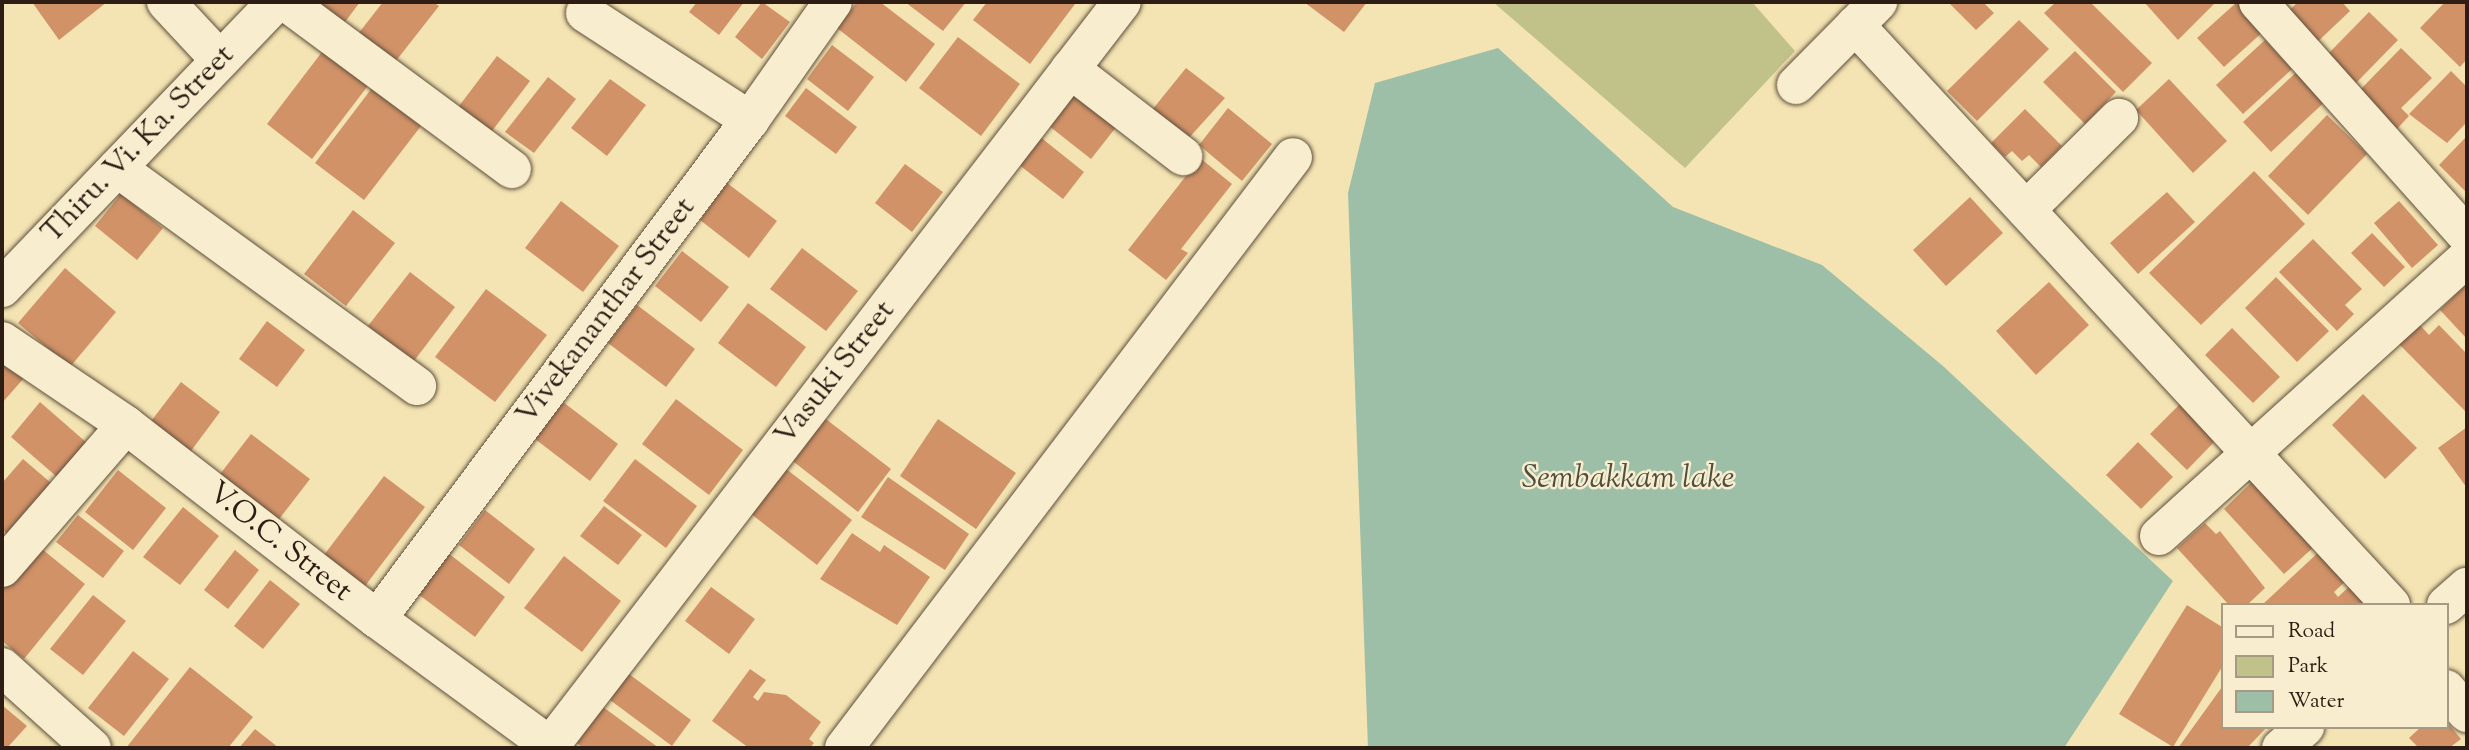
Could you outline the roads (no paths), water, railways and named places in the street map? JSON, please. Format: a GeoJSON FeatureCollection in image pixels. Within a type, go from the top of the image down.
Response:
{"type":"FeatureCollection","features":[{"type":"Feature","properties":{"kind":"street"},"geometry":{"type":"LineString","coordinates":[[166,2],[220,60]]}},
{"type":"Feature","properties":{"kind":"street","name":"Thiru. Vi. Ka. Street"},"geometry":{"type":"LineString","coordinates":[[2,288],[276,2]]}},
{"type":"Feature","properties":{"kind":"street"},"geometry":{"type":"LineString","coordinates":[[286,2],[512,169]]}},
{"type":"Feature","properties":{"kind":"street","name":"Vivekananthar Street"},"geometry":{"type":"LineString","coordinates":[[377,619],[750,120],[833,2]]}},
{"type":"Feature","properties":{"kind":"street","name":"Vasuki Street"},"geometry":{"type":"LineString","coordinates":[[552,747],[1122,2]]}},
{"type":"Feature","properties":{"kind":"street"},"geometry":{"type":"LineString","coordinates":[[2258,2],[2467,236]]}},
{"type":"Feature","properties":{"kind":"street"},"geometry":{"type":"LineString","coordinates":[[585,13],[750,120]]}},
{"type":"Feature","properties":{"kind":"street"},"geometry":{"type":"LineString","coordinates":[[1796,85],[1867,13],[2026,210],[2389,603]]}},
{"type":"Feature","properties":{"kind":"street"},"geometry":{"type":"LineString","coordinates":[[1070,69],[1183,156]]}},
{"type":"Feature","properties":{"kind":"street"},"geometry":{"type":"LineString","coordinates":[[2026,210],[2119,118]]}},
{"type":"Feature","properties":{"kind":"street"},"geometry":{"type":"LineString","coordinates":[[844,748],[1293,157]]}},
{"type":"Feature","properties":{"kind":"street"},"geometry":{"type":"LineString","coordinates":[[117,168],[417,386]]}},
{"type":"Feature","properties":{"kind":"street"},"geometry":{"type":"LineString","coordinates":[[2159,536],[2467,258]]}},
{"type":"Feature","properties":{"kind":"street","name":"V.O.C. Street"},"geometry":{"type":"LineString","coordinates":[[2,341],[127,425],[377,619],[552,747]]}},
{"type":"Feature","properties":{"kind":"street"},"geometry":{"type":"LineString","coordinates":[[2,568],[127,425]]}},
{"type":"Feature","properties":{"kind":"street"},"geometry":{"type":"LineString","coordinates":[[2448,603],[2467,587]]}},
{"type":"Feature","properties":{"kind":"street"},"geometry":{"type":"LineString","coordinates":[[2,667],[92,748]]}},
{"type":"Feature","properties":{"kind":"street"},"geometry":{"type":"LineString","coordinates":[[2448,691],[2467,713]]}},
{"type":"Feature","properties":{"kind":"street"},"geometry":{"type":"LineString","coordinates":[[2281,748],[2303,729]]}},
{"type":"Feature","properties":{"kind":"water","name":"Sembakkam lake"},"geometry":{"type":"Polygon","coordinates":[[[1498,48],[1673,207],[1822,265],[1943,366],[2173,581],[2064,748],[1368,748],[1348,193],[1375,83],[1498,48]]]}}]}
